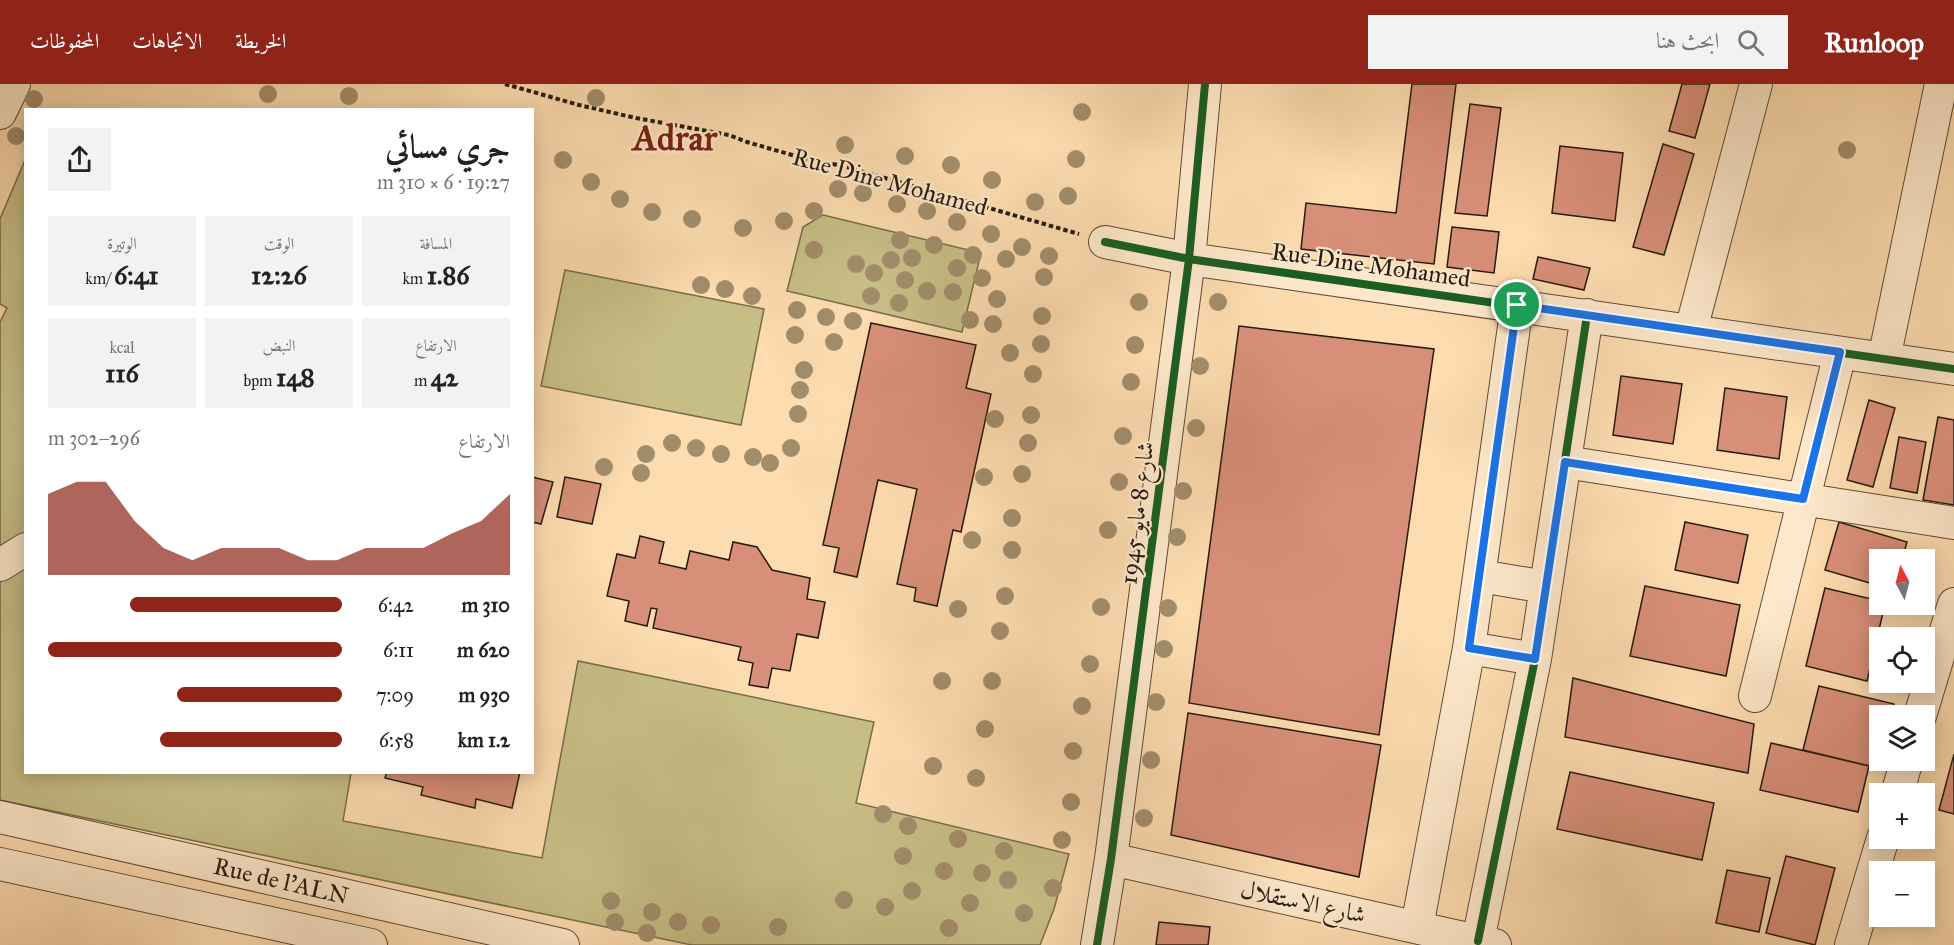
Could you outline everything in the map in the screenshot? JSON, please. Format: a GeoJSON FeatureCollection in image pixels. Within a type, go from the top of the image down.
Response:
{"type":"FeatureCollection","features":[{"type":"Feature","properties":{"kind":"street"},"geometry":{"type":"LineString","coordinates":[[0,113],[14,84]]}},
{"type":"Feature","properties":{"kind":"street","name":"شارع 8 مايو 1945"},"geometry":{"type":"LineString","coordinates":[[1096,945],[1111,860],[1189,259],[1205,84]]}},
{"type":"Feature","properties":{"kind":"street"},"geometry":{"type":"LineString","coordinates":[[1692,330],[1756,84]]}},
{"type":"Feature","properties":{"kind":"street"},"geometry":{"type":"LineString","coordinates":[[1884,359],[1941,84]]}},
{"type":"Feature","properties":{"kind":"street","name":"Rue Dine Mohamed"},"geometry":{"type":"LineString","coordinates":[[1105,242],[1189,259],[1954,369]]}},
{"type":"Feature","properties":{"kind":"street"},"geometry":{"type":"LineString","coordinates":[[1418,927],[1469,648],[1517,305]]}},
{"type":"Feature","properties":{"kind":"street"},"geometry":{"type":"LineString","coordinates":[[1486,943],[1535,659],[1587,315]]}},
{"type":"Feature","properties":{"kind":"street"},"geometry":{"type":"LineString","coordinates":[[1755,696],[1840,352]]}},
{"type":"Feature","properties":{"kind":"street"},"geometry":{"type":"LineString","coordinates":[[1565,462],[1954,523]]}},
{"type":"Feature","properties":{"kind":"street"},"geometry":{"type":"LineString","coordinates":[[0,565],[24,550]]}},
{"type":"Feature","properties":{"kind":"street"},"geometry":{"type":"LineString","coordinates":[[1479,576],[1546,587]]}},
{"type":"Feature","properties":{"kind":"street"},"geometry":{"type":"LineString","coordinates":[[1923,705],[1954,604]]}},
{"type":"Feature","properties":{"kind":"street"},"geometry":{"type":"LineString","coordinates":[[1469,648],[1535,659]]}},
{"type":"Feature","properties":{"kind":"street","name":"Rue de l'ALN"},"geometry":{"type":"LineString","coordinates":[[0,817],[563,945]]}},
{"type":"Feature","properties":{"kind":"street"},"geometry":{"type":"LineString","coordinates":[[1851,945],[1880,849]]}},
{"type":"Feature","properties":{"kind":"street","name":"شارع الاستقلال"},"geometry":{"type":"LineString","coordinates":[[1111,860],[1486,943]]}},
{"type":"Feature","properties":{"kind":"street","name":"Rue de l'ALN"},"geometry":{"type":"LineString","coordinates":[[0,864],[371,945]]}},
{"type":"Feature","properties":{"kind":"street"},"geometry":{"type":"LineString","coordinates":[[333,937],[341,895]]}},
{"type":"Feature","properties":{"kind":"shaded area"},"geometry":{"type":"Polygon","coordinates":[[[24,162],[24,774],[351,774],[343,821],[542,858],[578,661],[874,722],[856,803],[1069,854],[1054,909],[1040,945],[692,945],[0,800],[0,322],[7,308],[0,304],[0,219],[24,162]]]}},
{"type":"Feature","properties":{"kind":"shaded area"},"geometry":{"type":"Polygon","coordinates":[[[823,215],[981,253],[962,332],[787,291],[803,227],[823,215]]]}},
{"type":"Feature","properties":{"kind":"shaded area"},"geometry":{"type":"Polygon","coordinates":[[[565,270],[764,309],[741,425],[541,386],[565,270]]]}},
{"type":"Feature","properties":{"kind":"building"},"geometry":{"type":"Polygon","coordinates":[[[1412,84],[1456,84],[1434,264],[1301,249],[1306,203],[1396,213],[1412,84]]]}},
{"type":"Feature","properties":{"kind":"building"},"geometry":{"type":"Polygon","coordinates":[[[1682,84],[1710,84],[1695,138],[1669,131],[1682,84]]]}},
{"type":"Feature","properties":{"kind":"building"},"geometry":{"type":"Polygon","coordinates":[[[1470,104],[1501,108],[1487,216],[1455,213],[1470,104]]]}},
{"type":"Feature","properties":{"kind":"building"},"geometry":{"type":"Polygon","coordinates":[[[1663,144],[1694,154],[1664,255],[1633,247],[1663,144]]]}},
{"type":"Feature","properties":{"kind":"building"},"geometry":{"type":"Polygon","coordinates":[[[1560,146],[1623,153],[1615,221],[1552,213],[1560,146]]]}},
{"type":"Feature","properties":{"kind":"building"},"geometry":{"type":"Polygon","coordinates":[[[1452,227],[1499,232],[1494,273],[1447,267],[1452,227]]]}},
{"type":"Feature","properties":{"kind":"building"},"geometry":{"type":"Polygon","coordinates":[[[1538,257],[1590,268],[1584,290],[1533,279],[1538,257]]]}},
{"type":"Feature","properties":{"kind":"building"},"geometry":{"type":"Polygon","coordinates":[[[871,323],[976,345],[966,388],[991,394],[961,532],[953,530],[937,606],[914,601],[916,588],[897,584],[917,489],[878,480],[857,577],[834,572],[839,548],[823,545],[871,323]]]}},
{"type":"Feature","properties":{"kind":"building"},"geometry":{"type":"Polygon","coordinates":[[[1239,326],[1434,349],[1379,735],[1189,703],[1239,326]]]}},
{"type":"Feature","properties":{"kind":"building"},"geometry":{"type":"Polygon","coordinates":[[[1621,376],[1682,384],[1673,444],[1613,435],[1621,376]]]}},
{"type":"Feature","properties":{"kind":"building"},"geometry":{"type":"Polygon","coordinates":[[[1725,388],[1787,397],[1779,459],[1717,450],[1725,388]]]}},
{"type":"Feature","properties":{"kind":"building"},"geometry":{"type":"Polygon","coordinates":[[[1869,400],[1895,408],[1873,487],[1847,480],[1869,400]]]}},
{"type":"Feature","properties":{"kind":"building"},"geometry":{"type":"Polygon","coordinates":[[[1938,417],[1954,420],[1954,505],[1923,500],[1938,417]]]}},
{"type":"Feature","properties":{"kind":"building"},"geometry":{"type":"Polygon","coordinates":[[[1899,437],[1926,442],[1917,493],[1890,488],[1899,437]]]}},
{"type":"Feature","properties":{"kind":"building"},"geometry":{"type":"Polygon","coordinates":[[[534,477],[553,482],[541,524],[534,522],[534,477]]]}},
{"type":"Feature","properties":{"kind":"building"},"geometry":{"type":"Polygon","coordinates":[[[565,477],[601,484],[592,524],[557,517],[565,477]]]}},
{"type":"Feature","properties":{"kind":"building"},"geometry":{"type":"Polygon","coordinates":[[[1685,522],[1748,535],[1738,583],[1675,570],[1685,522]]]}},
{"type":"Feature","properties":{"kind":"building"},"geometry":{"type":"Polygon","coordinates":[[[1839,522],[1907,542],[1905,549],[1869,549],[1869,583],[1825,570],[1839,522]]]}},
{"type":"Feature","properties":{"kind":"building"},"geometry":{"type":"Polygon","coordinates":[[[640,536],[664,542],[659,563],[686,569],[690,551],[729,560],[733,542],[757,547],[772,570],[810,578],[807,599],[825,602],[818,638],[797,634],[790,671],[772,668],[768,688],[749,685],[753,663],[738,660],[741,647],[653,628],[657,609],[651,608],[647,626],[625,621],[629,601],[607,596],[617,554],[635,558],[640,536]]]}},
{"type":"Feature","properties":{"kind":"building"},"geometry":{"type":"Polygon","coordinates":[[[1645,586],[1740,605],[1726,676],[1630,656],[1645,586]]]}},
{"type":"Feature","properties":{"kind":"building"},"geometry":{"type":"Polygon","coordinates":[[[1825,588],[1869,598],[1869,615],[1882,615],[1880,627],[1869,627],[1867,681],[1806,666],[1825,588]]]}},
{"type":"Feature","properties":{"kind":"building"},"geometry":{"type":"Polygon","coordinates":[[[1573,678],[1754,724],[1748,773],[1565,737],[1573,678]]]}},
{"type":"Feature","properties":{"kind":"building"},"geometry":{"type":"Polygon","coordinates":[[[1819,686],[1894,704],[1869,705],[1869,766],[1803,750],[1819,686]]]}},
{"type":"Feature","properties":{"kind":"building"},"geometry":{"type":"Polygon","coordinates":[[[1188,713],[1381,745],[1359,877],[1171,835],[1188,713]]]}},
{"type":"Feature","properties":{"kind":"building"},"geometry":{"type":"Polygon","coordinates":[[[1771,743],[1869,766],[1858,812],[1760,790],[1771,743]]]}},
{"type":"Feature","properties":{"kind":"building"},"geometry":{"type":"Polygon","coordinates":[[[1954,754],[1954,814],[1939,810],[1954,754]]]}},
{"type":"Feature","properties":{"kind":"building"},"geometry":{"type":"Polygon","coordinates":[[[1570,772],[1714,803],[1702,860],[1557,829],[1570,772]]]}},
{"type":"Feature","properties":{"kind":"building"},"geometry":{"type":"Polygon","coordinates":[[[386,774],[520,774],[512,808],[476,799],[475,808],[421,795],[423,787],[385,778],[386,774]]]}},
{"type":"Feature","properties":{"kind":"building"},"geometry":{"type":"Polygon","coordinates":[[[1786,856],[1835,868],[1815,945],[1766,933],[1786,856]]]}},
{"type":"Feature","properties":{"kind":"building"},"geometry":{"type":"Polygon","coordinates":[[[1727,870],[1770,878],[1759,932],[1716,923],[1727,870]]]}},
{"type":"Feature","properties":{"kind":"building"},"geometry":{"type":"Polygon","coordinates":[[[1159,922],[1210,927],[1208,945],[1156,945],[1159,922]]]}},
{"type":"Feature","properties":{"kind":"cycle path"},"geometry":{"type":"LineString","coordinates":[[1097,945],[1111,859],[1189,259],[1205,84]]}},
{"type":"Feature","properties":{"kind":"cycle path"},"geometry":{"type":"LineString","coordinates":[[1105,242],[1189,259],[1954,369]]}},
{"type":"Feature","properties":{"kind":"cycle path"},"geometry":{"type":"LineString","coordinates":[[1478,941],[1535,659],[1587,315]]}},
{"type":"Feature","properties":{"kind":"district","name":"Adrar"},"geometry":{"type":"Point","coordinates":[675,137]}},
{"type":"Feature","properties":{"kind":"route"},"geometry":{"type":"LineString","coordinates":[[1517,305],[1840,352],[1803,499],[1565,462],[1535,659],[1469,648],[1517,305]]}}]}
